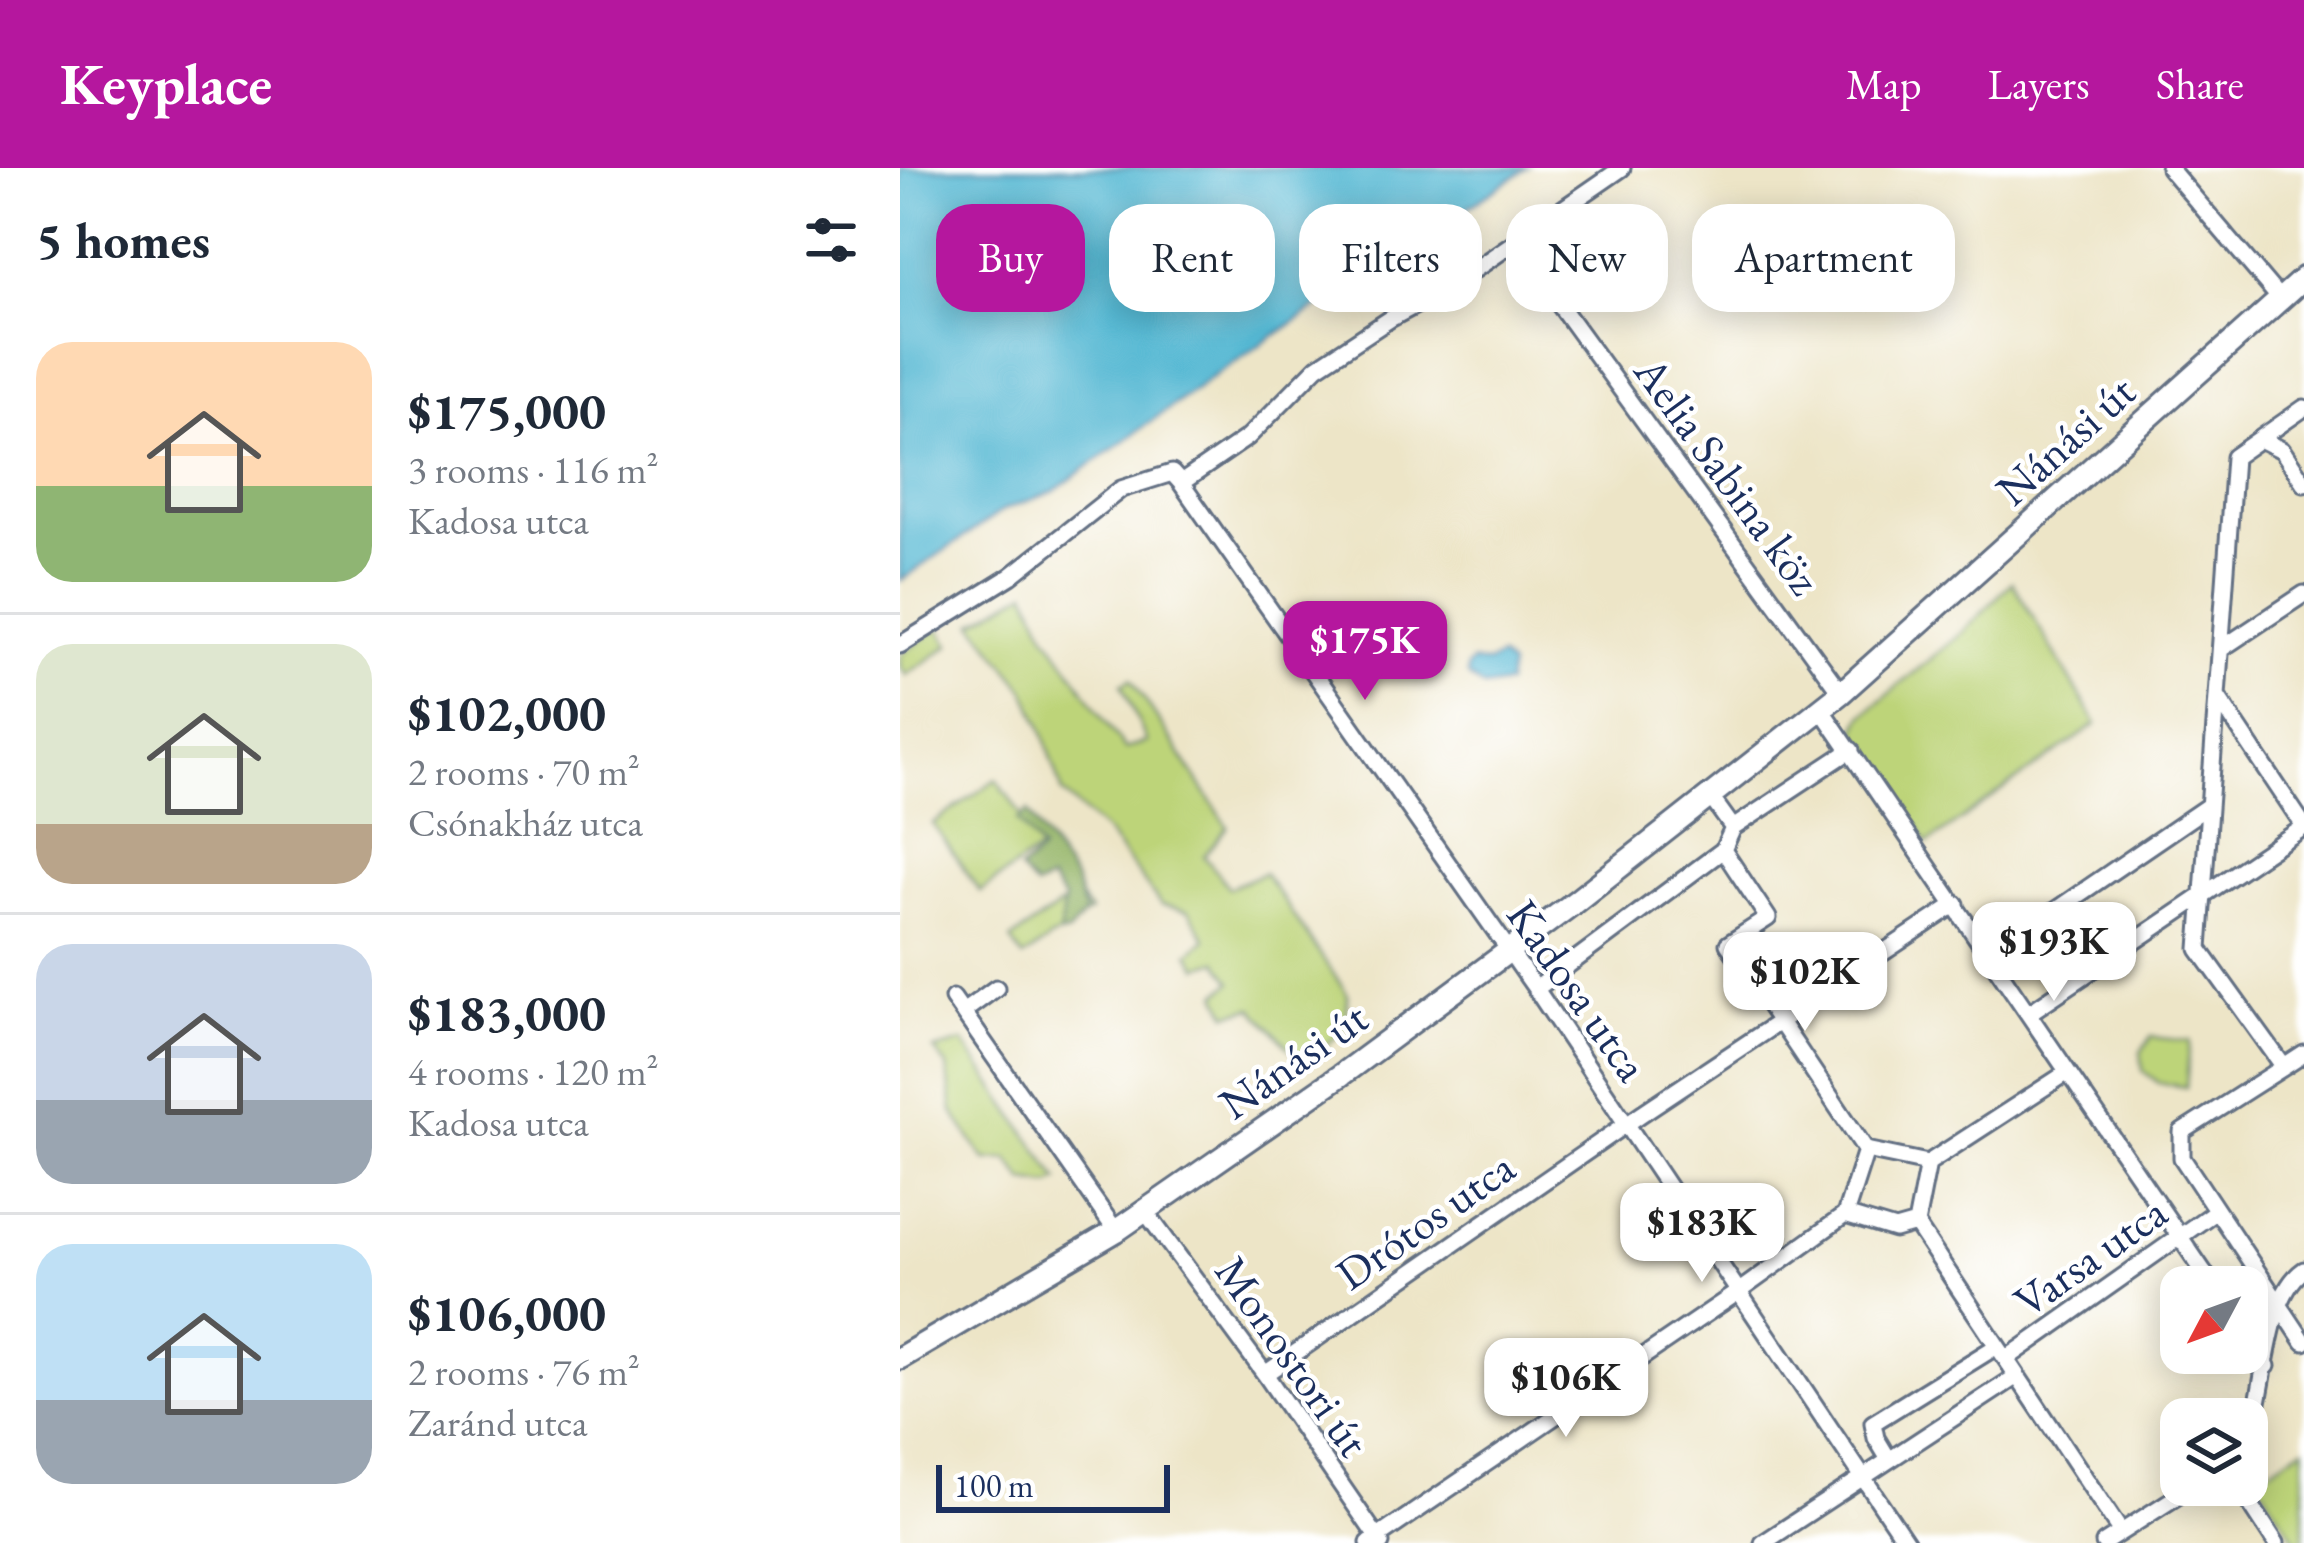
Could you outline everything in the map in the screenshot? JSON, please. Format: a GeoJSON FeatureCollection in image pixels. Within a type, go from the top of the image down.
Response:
{"type":"FeatureCollection","features":[{"type":"Feature","properties":{"kind":"street"},"geometry":{"type":"LineString","coordinates":[[1569,204],[1622,168]]}},
{"type":"Feature","properties":{"kind":"street"},"geometry":{"type":"LineString","coordinates":[[2169,168],[2296,289]]}},
{"type":"Feature","properties":{"kind":"street"},"geometry":{"type":"LineString","coordinates":[[900,645],[1011,576],[1120,489],[1172,473],[1181,484],[1248,437],[1317,368],[1506,247]]}},
{"type":"Feature","properties":{"kind":"street","name":"Nánási út"},"geometry":{"type":"LineString","coordinates":[[900,1358],[1116,1231],[1341,1075],[1508,951],[1841,693],[2296,289]]}},
{"type":"Feature","properties":{"kind":"street","name":"Aelia Sabina köz"},"geometry":{"type":"LineString","coordinates":[[1565,312],[1841,693]]}},
{"type":"Feature","properties":{"kind":"street"},"geometry":{"type":"LineString","coordinates":[[2284,1067],[2198,949],[2234,458],[2304,408]]}},
{"type":"Feature","properties":{"kind":"street"},"geometry":{"type":"LineString","coordinates":[[2262,440],[2282,450],[2304,483]]}},
{"type":"Feature","properties":{"kind":"street","name":"Kadosa utca"},"geometry":{"type":"LineString","coordinates":[[1181,484],[1536,989],[1907,1543]]}},
{"type":"Feature","properties":{"kind":"street"},"geometry":{"type":"LineString","coordinates":[[2221,649],[2304,594]]}},
{"type":"Feature","properties":{"kind":"street"},"geometry":{"type":"LineString","coordinates":[[2029,1013],[2304,826],[2218,697]]}},
{"type":"Feature","properties":{"kind":"street"},"geometry":{"type":"LineString","coordinates":[[1821,709],[2200,1266]]}},
{"type":"Feature","properties":{"kind":"street"},"geometry":{"type":"LineString","coordinates":[[1536,989],[1723,850],[1733,828],[1852,750]]}},
{"type":"Feature","properties":{"kind":"street"},"geometry":{"type":"LineString","coordinates":[[1710,796],[1733,828]]}},
{"type":"Feature","properties":{"kind":"street"},"geometry":{"type":"LineString","coordinates":[[1990,956],[2207,806]]}},
{"type":"Feature","properties":{"kind":"street"},"geometry":{"type":"LineString","coordinates":[[1723,850],[1768,918],[1728,944],[1866,1150],[1928,1163],[2068,1072]]}},
{"type":"Feature","properties":{"kind":"street","name":"Drótos utca"},"geometry":{"type":"LineString","coordinates":[[1265,1374],[1779,1020],[1956,904]]}},
{"type":"Feature","properties":{"kind":"street"},"geometry":{"type":"LineString","coordinates":[[996,988],[958,1005],[1116,1231]]}},
{"type":"Feature","properties":{"kind":"street"},"geometry":{"type":"LineString","coordinates":[[2304,1054],[2182,1132],[2182,1159],[2304,1342]]}},
{"type":"Feature","properties":{"kind":"street"},"geometry":{"type":"LineString","coordinates":[[1376,1541],[1844,1215],[1866,1150]]}},
{"type":"Feature","properties":{"kind":"street"},"geometry":{"type":"LineString","coordinates":[[1844,1215],[1895,1230],[1916,1224],[1928,1163]]}},
{"type":"Feature","properties":{"kind":"street","name":"Monostori út"},"geometry":{"type":"LineString","coordinates":[[1145,1211],[1265,1374],[1376,1541]]}},
{"type":"Feature","properties":{"kind":"street","name":"Varsa utca"},"geometry":{"type":"LineString","coordinates":[[1888,1458],[1873,1423],[2002,1353],[2216,1211]]}},
{"type":"Feature","properties":{"kind":"street","name":"Varsa utca"},"geometry":{"type":"LineString","coordinates":[[1916,1224],[2121,1532]]}},
{"type":"Feature","properties":{"kind":"street"},"geometry":{"type":"LineString","coordinates":[[2268,1361],[2284,1289],[2304,1270]]}},
{"type":"Feature","properties":{"kind":"street","name":"Varsa utca"},"geometry":{"type":"LineString","coordinates":[[1763,1543],[2017,1376]]}},
{"type":"Feature","properties":{"kind":"street"},"geometry":{"type":"LineString","coordinates":[[2104,1543],[2162,1506]]}},
{"type":"Feature","properties":{"kind":"street"},"geometry":{"type":"LineString","coordinates":[[2252,1506],[2276,1543]]}},
{"type":"Feature","properties":{"kind":"green space"},"geometry":{"type":"Polygon","coordinates":[[[2012,582],[2097,724],[1928,843],[1855,731],[1863,715],[1963,632],[2012,582]]]}},
{"type":"Feature","properties":{"kind":"green space"},"geometry":{"type":"Polygon","coordinates":[[[1027,591],[1045,632],[1125,749],[1147,742],[1122,684],[1131,679],[1228,827],[1204,856],[1229,888],[1264,873],[1348,995],[1345,1029],[1304,1064],[1253,1008],[1228,1014],[1218,994],[1232,982],[1218,961],[1198,967],[1189,953],[1206,939],[1189,911],[1161,905],[1107,833],[1063,793],[1024,688],[974,623],[1027,591]]]}},
{"type":"Feature","properties":{"kind":"green space"},"geometry":{"type":"Polygon","coordinates":[[[939,628],[950,645],[906,675],[900,655],[939,628]]]}},
{"type":"Feature","properties":{"kind":"green space"},"geometry":{"type":"Polygon","coordinates":[[[996,779],[1044,847],[980,892],[933,824],[996,779]]]}},
{"type":"Feature","properties":{"kind":"green space"},"geometry":{"type":"Polygon","coordinates":[[[1028,811],[1074,880],[1085,914],[1068,933],[1059,935],[1064,900],[1050,881],[1035,888],[1020,871],[1042,851],[1018,820],[1028,811]]]}},
{"type":"Feature","properties":{"kind":"green space"},"geometry":{"type":"Polygon","coordinates":[[[1077,894],[1090,912],[1023,958],[1011,940],[1077,894]]]}},
{"type":"Feature","properties":{"kind":"green space"},"geometry":{"type":"Polygon","coordinates":[[[2151,1037],[2190,1041],[2186,1087],[2159,1083],[2143,1071],[2141,1052],[2151,1037]]]}},
{"type":"Feature","properties":{"kind":"green space"},"geometry":{"type":"Polygon","coordinates":[[[963,1042],[1059,1180],[1049,1185],[1024,1181],[1008,1159],[985,1160],[953,1112],[947,1066],[934,1050],[963,1042]]]}},
{"type":"Feature","properties":{"kind":"green space"},"geometry":{"type":"Polygon","coordinates":[[[2304,1447],[2304,1543],[2298,1543],[2268,1497],[2268,1470],[2304,1447]]]}},
{"type":"Feature","properties":{"kind":"water"},"geometry":{"type":"Polygon","coordinates":[[[900,168],[1527,168],[1473,204],[1299,204],[1299,312],[1310,312],[1053,492],[1005,509],[900,581],[900,168]]]}},
{"type":"Feature","properties":{"kind":"water"},"geometry":{"type":"Polygon","coordinates":[[[1500,657],[1510,667],[1507,684],[1484,688],[1467,676],[1472,662],[1487,663],[1500,657]]]}}]}
